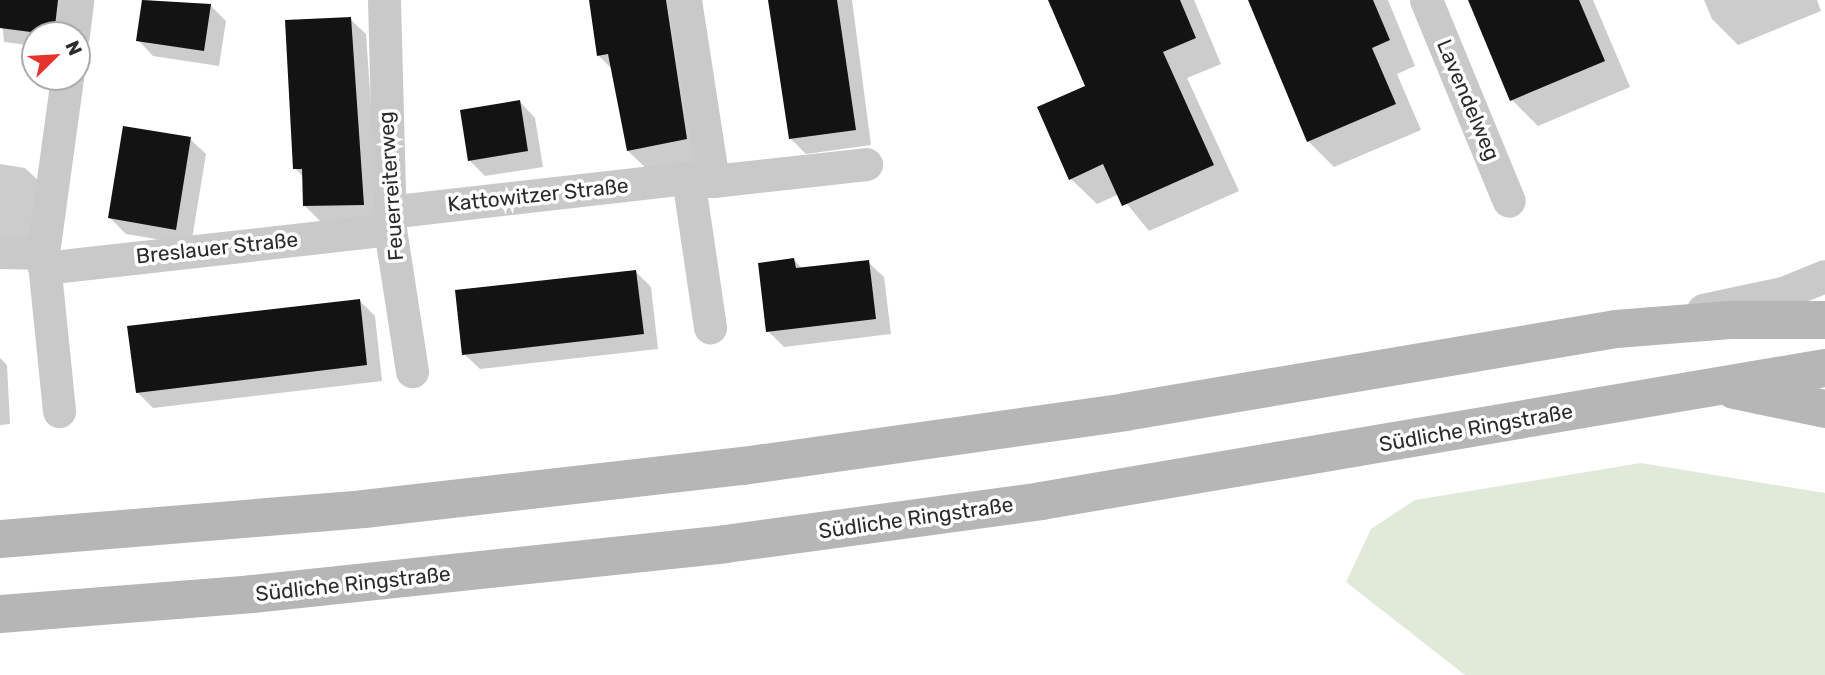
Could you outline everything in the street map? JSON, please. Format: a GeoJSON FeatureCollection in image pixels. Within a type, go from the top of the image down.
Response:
{"type":"FeatureCollection","features":[{"type":"Feature","properties":{"kind":"main road"},"geometry":{"type":"LineString","coordinates":[[0,539],[364,509],[743,466],[1125,412],[1616,329],[1730,320],[1825,320]]}},
{"type":"Feature","properties":{"kind":"main road","name":"Südliche Ringstraße"},"geometry":{"type":"LineString","coordinates":[[0,614],[252,594],[738,542],[1041,501],[1357,450],[1712,385],[1825,368]]}},
{"type":"Feature","properties":{"kind":"main road"},"geometry":{"type":"LineString","coordinates":[[1712,385],[1825,409]]}},
{"type":"Feature","properties":{"kind":"street"},"geometry":{"type":"LineString","coordinates":[[75,21],[78,0]]}},
{"type":"Feature","properties":{"kind":"street","name":"Feuerreiterweg"},"geometry":{"type":"LineString","coordinates":[[384,0],[389,220],[412,370]]}},
{"type":"Feature","properties":{"kind":"street"},"geometry":{"type":"LineString","coordinates":[[685,0],[701,179],[710,327]]}},
{"type":"Feature","properties":{"kind":"street","name":"Lavendelweg"},"geometry":{"type":"LineString","coordinates":[[1426,0],[1509,201]]}},
{"type":"Feature","properties":{"kind":"street"},"geometry":{"type":"LineString","coordinates":[[59,411],[43,260],[65,91]]}},
{"type":"Feature","properties":{"kind":"street","name":"Kattowitzer Straße"},"geometry":{"type":"LineString","coordinates":[[389,220],[701,179],[866,164]]}},
{"type":"Feature","properties":{"kind":"street","name":"Breslauer Straße"},"geometry":{"type":"LineString","coordinates":[[0,252],[43,260],[389,220]]}},
{"type":"Feature","properties":{"kind":"street"},"geometry":{"type":"LineString","coordinates":[[1616,329],[1783,293],[1825,275]]}},
{"type":"Feature","properties":{"kind":"green space"},"geometry":{"type":"Polygon","coordinates":[[[1641,463],[1825,493],[1825,675],[1465,675],[1346,582],[1371,529],[1415,500],[1641,463]]]}},
{"type":"Feature","properties":{"kind":"building"},"geometry":{"type":"Polygon","coordinates":[[[0,0],[58,0],[56,21],[21,21],[21,31],[0,28],[0,0]]]}},
{"type":"Feature","properties":{"kind":"building"},"geometry":{"type":"Polygon","coordinates":[[[142,0],[211,4],[204,51],[136,41],[142,0]]]}},
{"type":"Feature","properties":{"kind":"building"},"geometry":{"type":"Polygon","coordinates":[[[589,0],[666,0],[687,139],[627,151],[608,54],[597,56],[589,0]]]}},
{"type":"Feature","properties":{"kind":"building"},"geometry":{"type":"Polygon","coordinates":[[[768,0],[837,0],[856,130],[789,139],[768,0]]]}},
{"type":"Feature","properties":{"kind":"building"},"geometry":{"type":"Polygon","coordinates":[[[1048,0],[1180,0],[1196,38],[1163,52],[1214,165],[1122,206],[1103,164],[1069,180],[1037,107],[1085,86],[1048,0]]]}},
{"type":"Feature","properties":{"kind":"building"},"geometry":{"type":"Polygon","coordinates":[[[1248,0],[1373,0],[1390,40],[1372,48],[1396,104],[1307,142],[1248,0]]]}},
{"type":"Feature","properties":{"kind":"building"},"geometry":{"type":"Polygon","coordinates":[[[1468,0],[1579,0],[1605,61],[1510,101],[1468,0]]]}},
{"type":"Feature","properties":{"kind":"building"},"geometry":{"type":"Polygon","coordinates":[[[351,17],[364,205],[303,206],[302,169],[293,169],[285,20],[351,17]]]}},
{"type":"Feature","properties":{"kind":"building"},"geometry":{"type":"Polygon","coordinates":[[[520,100],[528,151],[468,161],[460,110],[520,100]]]}},
{"type":"Feature","properties":{"kind":"building"},"geometry":{"type":"Polygon","coordinates":[[[123,126],[191,137],[176,230],[108,218],[123,126]]]}},
{"type":"Feature","properties":{"kind":"building"},"geometry":{"type":"Polygon","coordinates":[[[794,258],[796,268],[869,260],[876,319],[766,332],[758,263],[794,258]]]}},
{"type":"Feature","properties":{"kind":"building"},"geometry":{"type":"Polygon","coordinates":[[[636,270],[644,334],[462,355],[455,290],[636,270]]]}},
{"type":"Feature","properties":{"kind":"building"},"geometry":{"type":"Polygon","coordinates":[[[360,299],[367,365],[136,393],[127,326],[360,299]]]}}]}
